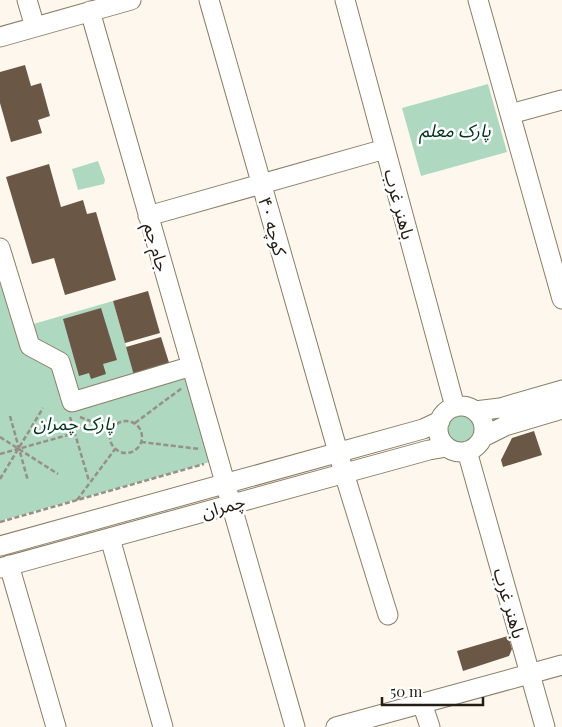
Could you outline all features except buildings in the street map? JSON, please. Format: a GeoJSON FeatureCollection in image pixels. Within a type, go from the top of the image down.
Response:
{"type":"FeatureCollection","features":[{"type":"Feature","properties":{"kind":"street"},"geometry":{"type":"LineString","coordinates":[[27,0],[35,27]]}},
{"type":"Feature","properties":{"kind":"street"},"geometry":{"type":"LineString","coordinates":[[0,37],[131,0]]}},
{"type":"Feature","properties":{"kind":"street","name":"کوچه ۴۰"},"geometry":{"type":"LineString","coordinates":[[209,0],[344,473],[388,615]]}},
{"type":"Feature","properties":{"kind":"street","name":"باهنر غرب"},"geometry":{"type":"LineString","coordinates":[[345,0],[455,407]]}},
{"type":"Feature","properties":{"kind":"street"},"geometry":{"type":"LineString","coordinates":[[478,0],[562,299]]}},
{"type":"Feature","properties":{"kind":"street","name":"جام جم"},"geometry":{"type":"LineString","coordinates":[[90,12],[148,216],[187,368],[225,484],[295,727]]}},
{"type":"Feature","properties":{"kind":"street"},"geometry":{"type":"LineString","coordinates":[[510,114],[562,100]]}},
{"type":"Feature","properties":{"kind":"street"},"geometry":{"type":"LineString","coordinates":[[148,216],[385,149]]}},
{"type":"Feature","properties":{"kind":"street"},"geometry":{"type":"LineString","coordinates":[[0,248],[30,346],[60,362],[72,402],[187,368]]}},
{"type":"Feature","properties":{"kind":"street"},"geometry":{"type":"LineString","coordinates":[[475,411],[500,408],[562,390]]}},
{"type":"Feature","properties":{"kind":"street"},"geometry":{"type":"LineString","coordinates":[[455,407],[469,408],[475,411],[483,423],[482,437],[479,443],[468,451],[453,450],[447,447],[439,435],[440,421],[443,415],[455,407]]}},
{"type":"Feature","properties":{"kind":"street"},"geometry":{"type":"LineString","coordinates":[[482,437],[505,426],[562,409]]}},
{"type":"Feature","properties":{"kind":"street","name":"چمران"},"geometry":{"type":"LineString","coordinates":[[0,546],[423,429],[440,421]]}},
{"type":"Feature","properties":{"kind":"street","name":"چمران"},"geometry":{"type":"LineString","coordinates":[[5,567],[344,473],[447,447]]}},
{"type":"Feature","properties":{"kind":"street","name":"باهنر غرب"},"geometry":{"type":"LineString","coordinates":[[468,451],[546,727]]}},
{"type":"Feature","properties":{"kind":"street"},"geometry":{"type":"LineString","coordinates":[[110,538],[163,727]]}},
{"type":"Feature","properties":{"kind":"street"},"geometry":{"type":"LineString","coordinates":[[5,567],[56,727]]}},
{"type":"Feature","properties":{"kind":"street"},"geometry":{"type":"LineString","coordinates":[[336,727],[357,724],[422,703],[562,665]]}},
{"type":"Feature","properties":{"kind":"street"},"geometry":{"type":"LineString","coordinates":[[422,703],[430,727]]}},
{"type":"Feature","properties":{"kind":"path"},"geometry":{"type":"LineString","coordinates":[[134,423],[187,384],[187,368]]}},
{"type":"Feature","properties":{"kind":"path"},"geometry":{"type":"LineString","coordinates":[[0,479],[43,408]]}},
{"type":"Feature","properties":{"kind":"path"},"geometry":{"type":"LineString","coordinates":[[89,481],[68,412],[111,429]]}},
{"type":"Feature","properties":{"kind":"path"},"geometry":{"type":"LineString","coordinates":[[10,416],[28,481]]}},
{"type":"Feature","properties":{"kind":"path"},"geometry":{"type":"LineString","coordinates":[[124,420],[134,423],[141,431],[141,442],[130,452],[115,449],[110,440],[111,429],[124,420]]}},
{"type":"Feature","properties":{"kind":"path"},"geometry":{"type":"LineString","coordinates":[[0,454],[75,433]]}},
{"type":"Feature","properties":{"kind":"path"},"geometry":{"type":"LineString","coordinates":[[0,437],[58,474]]}},
{"type":"Feature","properties":{"kind":"path"},"geometry":{"type":"LineString","coordinates":[[141,442],[206,449]]}},
{"type":"Feature","properties":{"kind":"path"},"geometry":{"type":"LineString","coordinates":[[77,500],[89,481],[115,449]]}},
{"type":"Feature","properties":{"kind":"path"},"geometry":{"type":"LineString","coordinates":[[0,522],[210,462]]}},
{"type":"Feature","properties":{"kind":"green space","name":"پارک معلم"},"geometry":{"type":"Polygon","coordinates":[[[488,84],[507,152],[421,176],[402,108],[488,84]]]}},
{"type":"Feature","properties":{"kind":"green space"},"geometry":{"type":"Polygon","coordinates":[[[98,161],[105,180],[104,184],[78,190],[72,169],[98,161]]]}},
{"type":"Feature","properties":{"kind":"green space","name":"پارک چمران"},"geometry":{"type":"Polygon","coordinates":[[[0,247],[23,327],[113,301],[136,381],[183,367],[210,462],[0,521],[0,247]]]}},
{"type":"Feature","properties":{"kind":"green space"},"geometry":{"type":"Polygon","coordinates":[[[461,413],[467,414],[472,418],[476,423],[476,435],[472,440],[467,444],[461,445],[455,444],[450,440],[446,435],[445,429],[446,423],[450,418],[455,414],[461,413]]]}}]}
